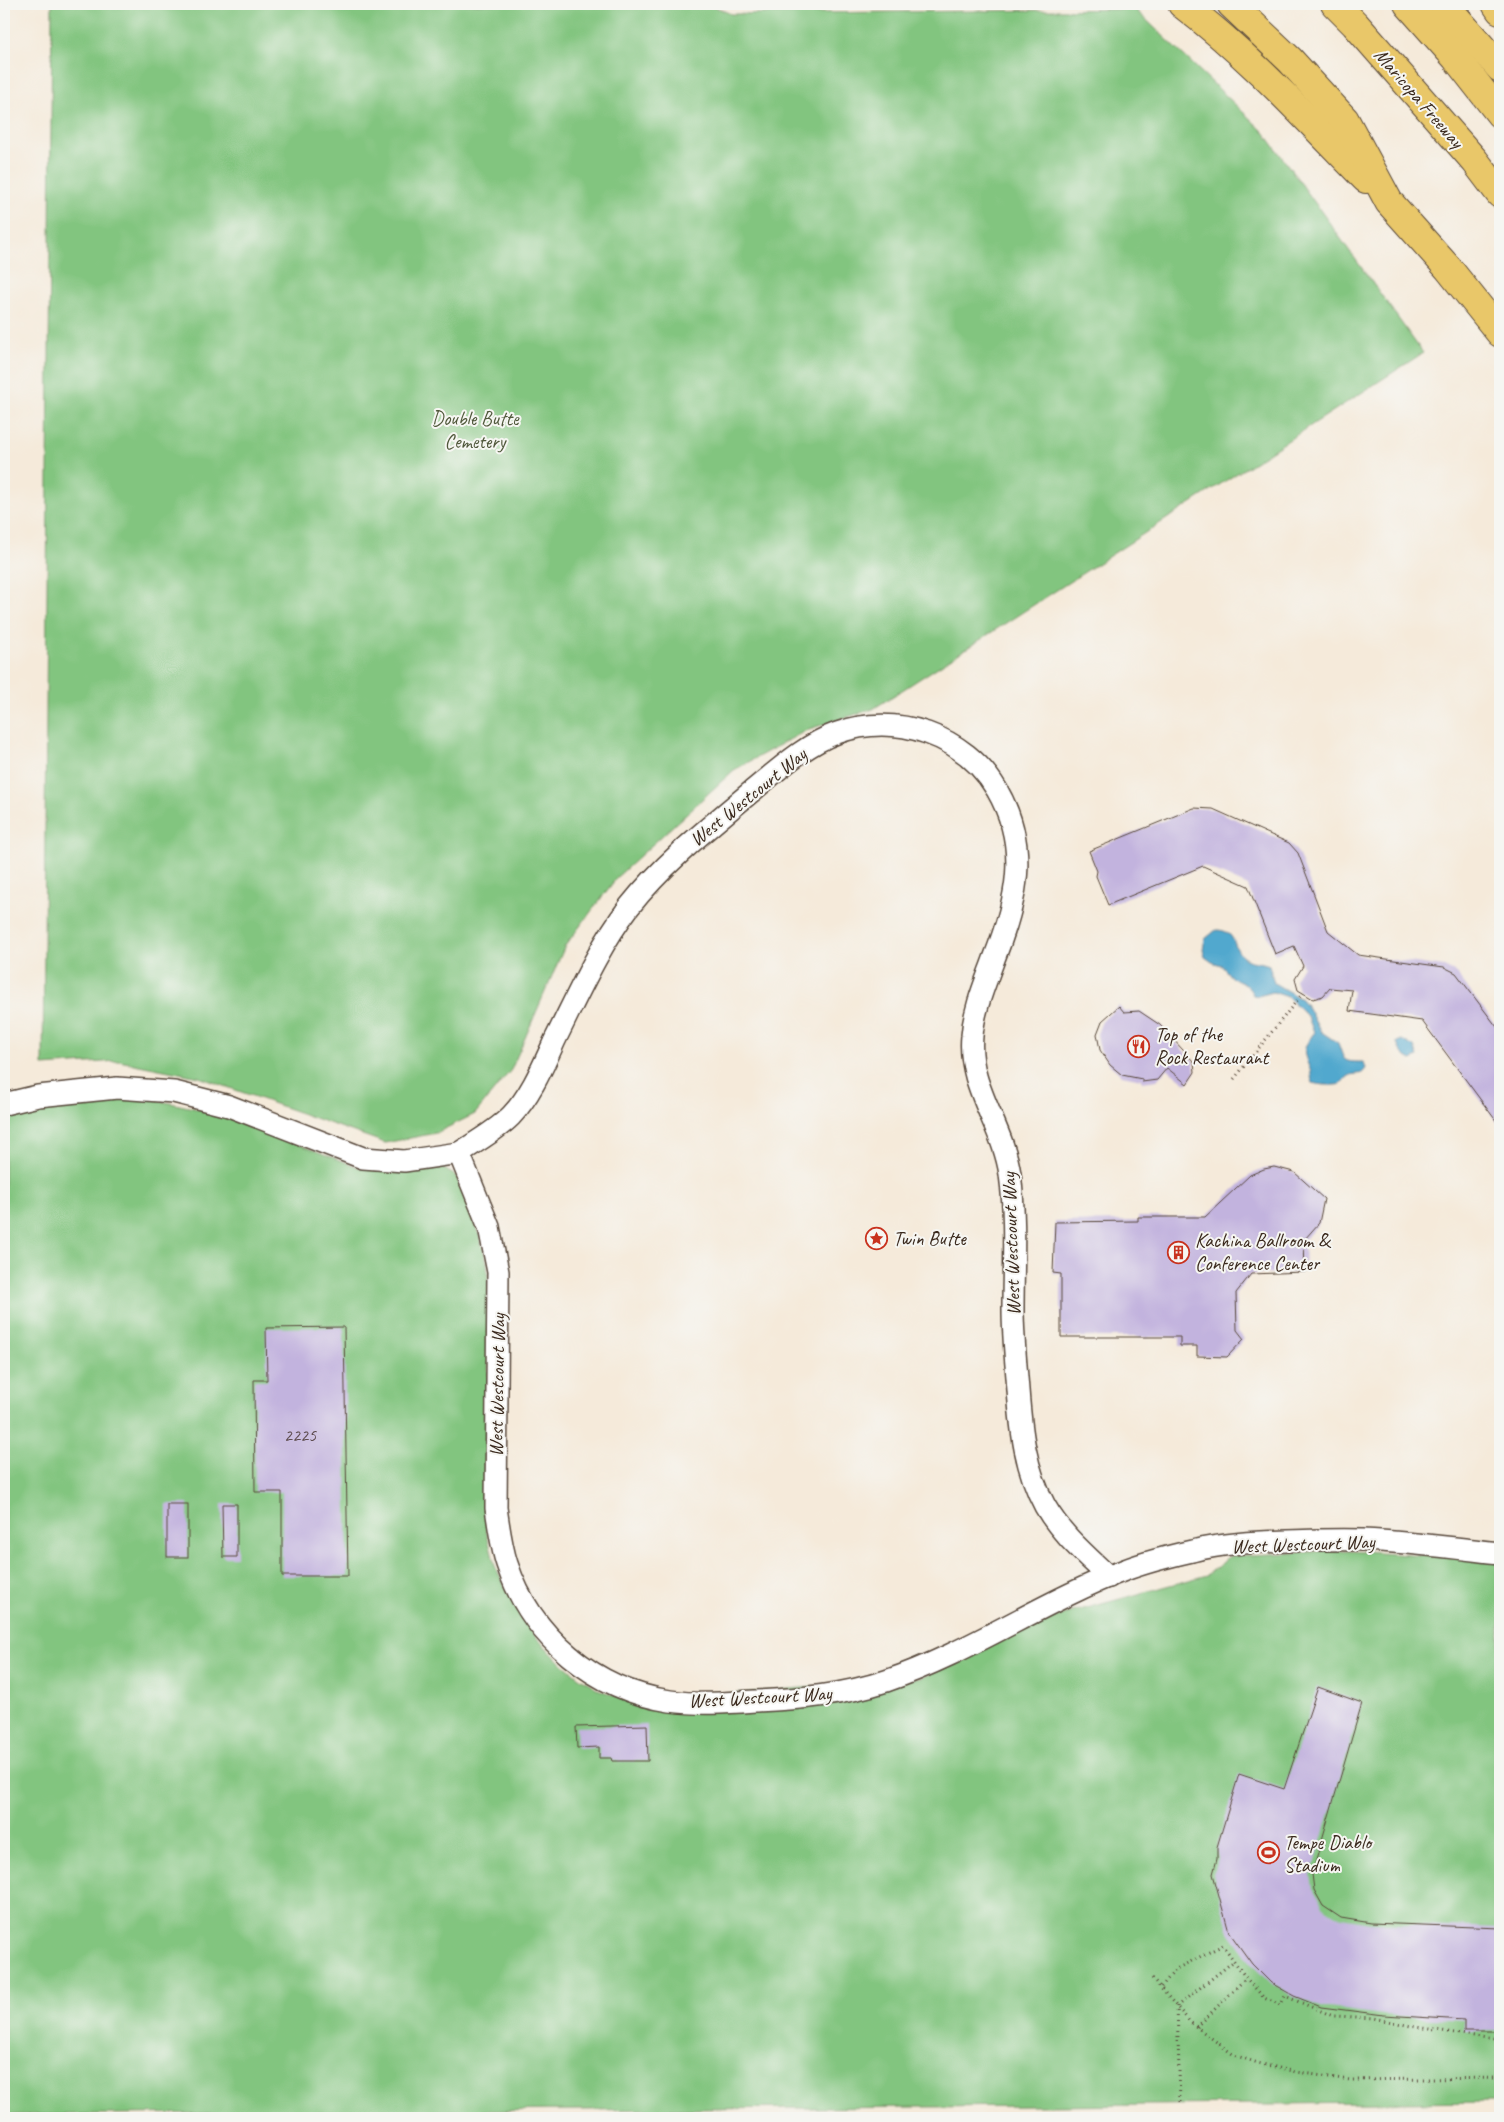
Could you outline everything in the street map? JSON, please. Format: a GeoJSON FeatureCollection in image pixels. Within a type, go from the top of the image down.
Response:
{"type":"FeatureCollection","features":[{"type":"Feature","properties":{"kind":"highway"},"geometry":{"type":"LineString","coordinates":[[1182,4],[1209,25],[1253,66],[1388,202],[1448,268],[1500,333]]}},
{"type":"Feature","properties":{"kind":"highway"},"geometry":{"type":"LineString","coordinates":[[1231,4],[1290,60],[1345,120],[1388,202]]}},
{"type":"Feature","properties":{"kind":"highway","name":"Maricopa Freeway"},"geometry":{"type":"LineString","coordinates":[[1335,4],[1355,24],[1463,148],[1500,194]]}},
{"type":"Feature","properties":{"kind":"highway"},"geometry":{"type":"LineString","coordinates":[[1408,4],[1456,58],[1500,114]]}},
{"type":"Feature","properties":{"kind":"highway"},"geometry":{"type":"LineString","coordinates":[[1444,4],[1500,68]]}},
{"type":"Feature","properties":{"kind":"highway"},"geometry":{"type":"LineString","coordinates":[[1496,4],[1500,10]]}},
{"type":"Feature","properties":{"kind":"street","name":"West Westcourt Way"},"geometry":{"type":"LineString","coordinates":[[4,1104],[38,1096],[117,1088],[174,1092],[229,1106],[363,1158],[404,1161],[459,1153],[512,1115],[525,1098],[536,1080],[592,965],[609,935],[647,886],[691,841],[789,761],[836,733],[878,725],[904,727],[926,732],[950,744],[973,761],[988,777],[998,793],[1015,830],[1017,867],[1014,897],[1008,922],[975,1014],[972,1035],[972,1058],[976,1079],[998,1130],[1010,1174],[1013,1234],[1013,1316],[1022,1434],[1032,1480],[1049,1513],[1057,1524],[1109,1577]]}},
{"type":"Feature","properties":{"kind":"street","name":"West Westcourt Way"},"geometry":{"type":"LineString","coordinates":[[459,1153],[489,1227],[498,1272],[498,1405],[495,1478],[496,1508],[507,1564],[528,1609],[566,1654],[585,1668],[613,1684],[639,1694],[691,1703],[770,1701],[843,1693],[888,1680],[926,1665],[1127,1569],[1194,1550],[1268,1541],[1362,1540],[1500,1553]]}},
{"type":"Feature","properties":{"kind":"path"},"geometry":{"type":"LineString","coordinates":[[1234,1079],[1303,993]]}},
{"type":"Feature","properties":{"kind":"path"},"geometry":{"type":"LineString","coordinates":[[1161,1987],[1176,1969],[1223,1945],[1246,1978],[1264,1998],[1281,2005],[1285,1996],[1334,2016],[1373,2018],[1416,2027],[1500,2040]]}},
{"type":"Feature","properties":{"kind":"path"},"geometry":{"type":"LineString","coordinates":[[1177,2006],[1234,1962]]}},
{"type":"Feature","properties":{"kind":"path"},"geometry":{"type":"LineString","coordinates":[[1152,1978],[1197,2027],[1234,2055],[1258,2063],[1296,2072],[1350,2080],[1500,2078]]}},
{"type":"Feature","properties":{"kind":"path"},"geometry":{"type":"LineString","coordinates":[[1197,2027],[1246,1978]]}},
{"type":"Feature","properties":{"kind":"path"},"geometry":{"type":"LineString","coordinates":[[1177,2006],[1180,2102]]}},
{"type":"Feature","properties":{"kind":"green space","name":"Double Butte Cemetery"},"geometry":{"type":"Polygon","coordinates":[[[52,4],[709,4],[731,14],[1135,9],[1264,132],[1423,353],[873,709],[809,729],[734,770],[618,876],[565,946],[511,1070],[475,1114],[436,1133],[385,1143],[199,1077],[119,1061],[43,1066],[52,4]]]}},
{"type":"Feature","properties":{"kind":"green space"},"geometry":{"type":"Polygon","coordinates":[[[113,1098],[147,1098],[217,1113],[358,1167],[383,1171],[442,1168],[456,1176],[477,1227],[487,1262],[489,1297],[488,1396],[484,1469],[485,1511],[487,1534],[495,1566],[519,1613],[535,1636],[559,1661],[579,1677],[600,1690],[632,1702],[921,1678],[1051,1618],[1207,1575],[1231,1556],[1349,1550],[1500,1560],[1500,2102],[4,2115],[4,1113],[113,1098]]]}},
{"type":"Feature","properties":{"kind":"water"},"geometry":{"type":"Polygon","coordinates":[[[1216,930],[1223,931],[1231,936],[1239,953],[1246,959],[1269,965],[1274,983],[1301,999],[1320,1031],[1338,1043],[1343,1057],[1347,1061],[1363,1062],[1366,1068],[1364,1071],[1349,1076],[1339,1085],[1313,1083],[1305,1053],[1306,1046],[1314,1033],[1308,1017],[1288,997],[1273,992],[1258,996],[1253,995],[1248,986],[1232,978],[1221,965],[1205,957],[1203,949],[1205,939],[1216,930]]]}},
{"type":"Feature","properties":{"kind":"water"},"geometry":{"type":"Polygon","coordinates":[[[1402,1040],[1414,1047],[1418,1057],[1412,1060],[1402,1053],[1397,1042],[1402,1040]]]}},
{"type":"Feature","properties":{"kind":"building"},"geometry":{"type":"Polygon","coordinates":[[[1194,808],[1213,809],[1289,843],[1298,853],[1328,931],[1358,955],[1444,967],[1456,973],[1500,1031],[1500,1126],[1422,1021],[1349,1011],[1352,990],[1330,988],[1323,996],[1313,999],[1298,990],[1295,979],[1303,966],[1294,946],[1275,954],[1248,886],[1203,866],[1108,905],[1096,876],[1097,871],[1089,851],[1194,808]]]}},
{"type":"Feature","properties":{"kind":"building","name":"Top of the Rock Restaurant"},"geometry":{"type":"Polygon","coordinates":[[[1119,1006],[1124,1012],[1139,1011],[1160,1025],[1194,1062],[1195,1072],[1187,1084],[1167,1068],[1157,1080],[1142,1082],[1142,1079],[1122,1075],[1110,1065],[1100,1050],[1097,1034],[1102,1021],[1119,1006]]]}},
{"type":"Feature","properties":{"kind":"building","name":"Kachina Ballroom & Conference Center"},"geometry":{"type":"Polygon","coordinates":[[[1274,1167],[1294,1172],[1324,1199],[1319,1223],[1304,1240],[1305,1272],[1251,1274],[1236,1293],[1237,1330],[1244,1339],[1227,1357],[1197,1356],[1197,1346],[1180,1346],[1180,1337],[1061,1337],[1061,1274],[1053,1273],[1055,1222],[1138,1221],[1138,1217],[1205,1217],[1250,1175],[1274,1167]]]}},
{"type":"Feature","properties":{"kind":"building"},"geometry":{"type":"Polygon","coordinates":[[[344,1327],[348,1576],[282,1576],[282,1492],[255,1492],[254,1380],[267,1380],[266,1328],[344,1327]]]}},
{"type":"Feature","properties":{"kind":"building"},"geometry":{"type":"Polygon","coordinates":[[[167,1504],[188,1504],[188,1557],[167,1557],[167,1504]]]}},
{"type":"Feature","properties":{"kind":"building"},"geometry":{"type":"Polygon","coordinates":[[[222,1504],[237,1504],[237,1557],[223,1557],[222,1504]]]}},
{"type":"Feature","properties":{"kind":"building","name":"Tempe Diablo Stadium"},"geometry":{"type":"Polygon","coordinates":[[[1318,1687],[1362,1703],[1312,1874],[1314,1890],[1323,1906],[1341,1918],[1371,1923],[1500,1928],[1500,2031],[1464,2031],[1464,2020],[1384,2015],[1321,2007],[1294,1996],[1271,1983],[1252,1964],[1229,1932],[1213,1874],[1217,1859],[1217,1847],[1239,1774],[1284,1789],[1318,1687]]]}},
{"type":"Feature","properties":{"kind":"building"},"geometry":{"type":"Polygon","coordinates":[[[647,1725],[648,1761],[612,1761],[611,1758],[599,1758],[599,1747],[577,1748],[576,1727],[647,1725]]]}},
{"type":"Feature","properties":{"kind":"place","name":"Top of the Rock Restaurant"},"geometry":{"type":"Point","coordinates":[1139,1046]}},
{"type":"Feature","properties":{"kind":"place","name":"Twin Butte"},"geometry":{"type":"Point","coordinates":[877,1238]}},
{"type":"Feature","properties":{"kind":"place","name":"Kachina Ballroom & Conference Center"},"geometry":{"type":"Point","coordinates":[1179,1252]}},
{"type":"Feature","properties":{"kind":"place","name":"Tempe Diablo Stadium"},"geometry":{"type":"Point","coordinates":[1268,1853]}}]}
